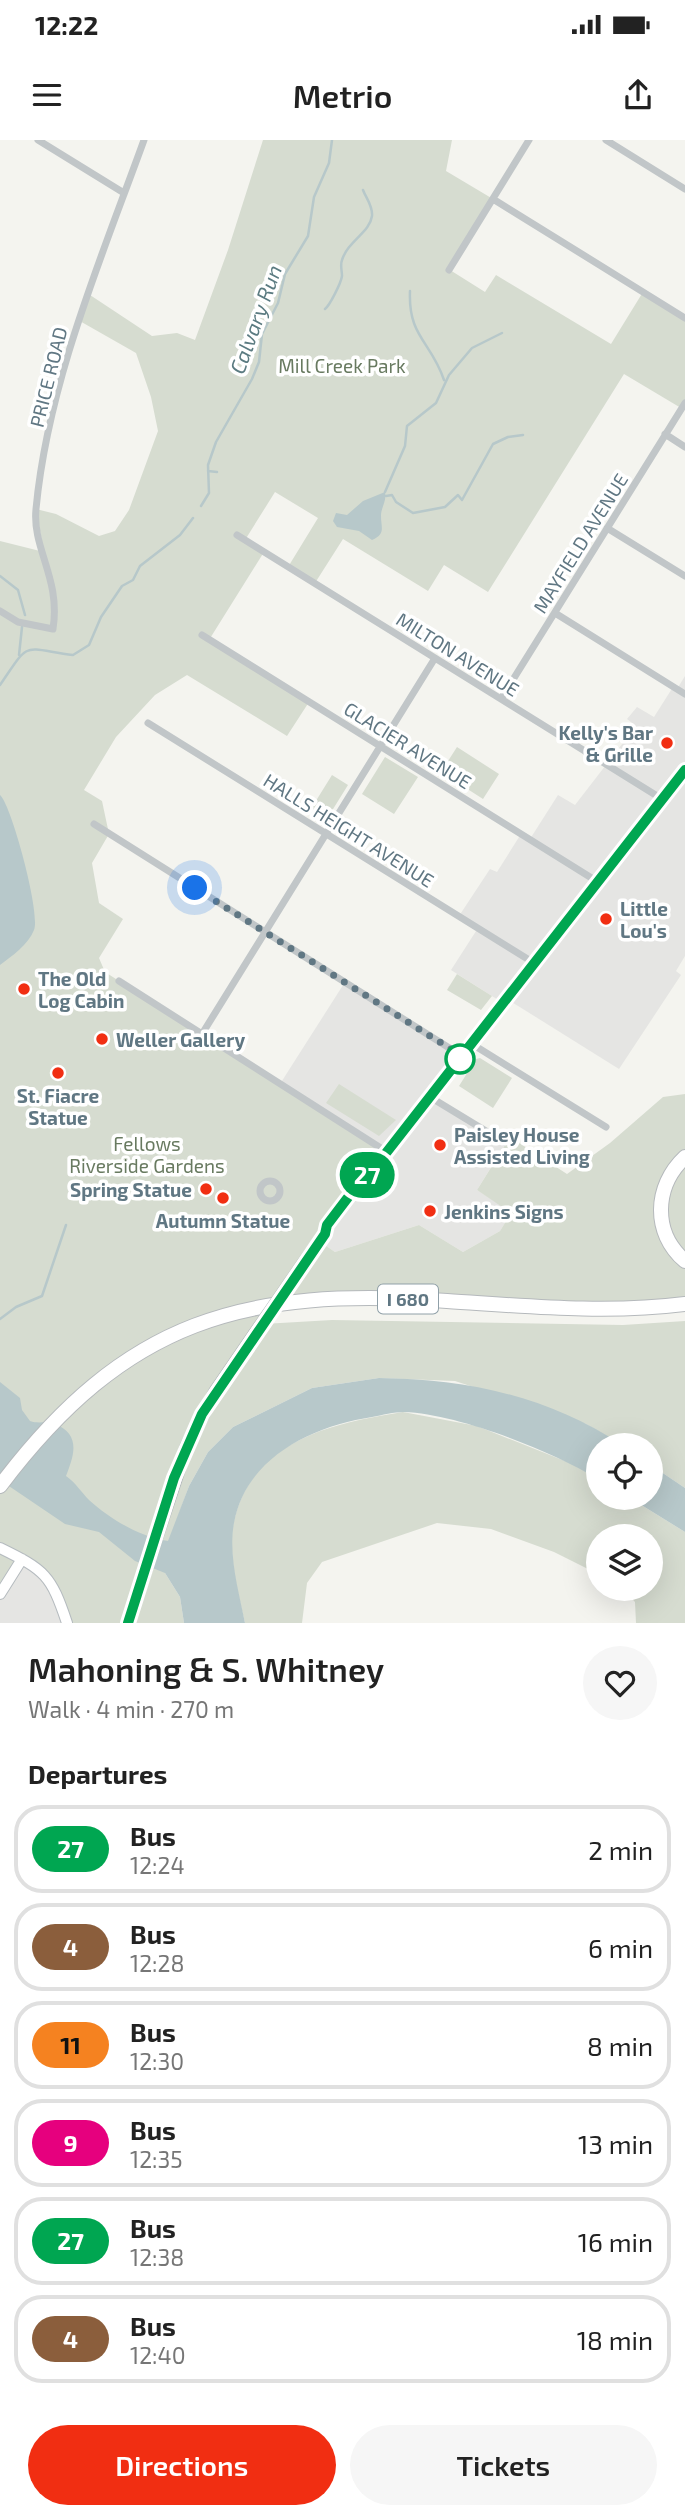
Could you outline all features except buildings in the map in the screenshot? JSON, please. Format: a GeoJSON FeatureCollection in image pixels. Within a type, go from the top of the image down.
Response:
{"type":"FeatureCollection","features":[{"type":"Feature","properties":{"kind":"highway"},"geometry":{"type":"LineString","coordinates":[[685,1157],[667,1180],[660,1210],[666,1236],[685,1261]]}},
{"type":"Feature","properties":{"kind":"highway","name":"I 680"},"geometry":{"type":"LineString","coordinates":[[0,1486],[57,1416],[105,1375],[140,1351],[175,1333],[247,1308],[301,1299],[389,1298],[593,1308],[685,1304]]}},
{"type":"Feature","properties":{"kind":"main road"},"geometry":{"type":"LineString","coordinates":[[128,1623],[170,1488],[192,1434],[215,1392],[325,1234],[327,1225],[685,771]]}},
{"type":"Feature","properties":{"kind":"main road"},"geometry":{"type":"LineString","coordinates":[[0,1548],[22,1559],[49,1578],[67,1623]]}},
{"type":"Feature","properties":{"kind":"main road"},"geometry":{"type":"LineString","coordinates":[[0,1594],[22,1559]]}},
{"type":"Feature","properties":{"kind":"street"},"geometry":{"type":"LineString","coordinates":[[38,140],[124,193]]}},
{"type":"Feature","properties":{"kind":"street","name":"PRICE ROAD"},"geometry":{"type":"LineString","coordinates":[[0,611],[18,622],[53,629],[55,593],[37,527],[36,509],[68,354],[144,140]]}},
{"type":"Feature","properties":{"kind":"street"},"geometry":{"type":"LineString","coordinates":[[449,270],[529,140]]}},
{"type":"Feature","properties":{"kind":"street"},"geometry":{"type":"LineString","coordinates":[[606,140],[685,189]]}},
{"type":"Feature","properties":{"kind":"street"},"geometry":{"type":"LineString","coordinates":[[493,199],[685,318]]}},
{"type":"Feature","properties":{"kind":"street","name":"MAYFIELD AVENUE"},"geometry":{"type":"LineString","coordinates":[[501,699],[685,403]]}},
{"type":"Feature","properties":{"kind":"street"},"geometry":{"type":"LineString","coordinates":[[665,434],[685,447]]}},
{"type":"Feature","properties":{"kind":"street"},"geometry":{"type":"LineString","coordinates":[[607,528],[685,576]]}},
{"type":"Feature","properties":{"kind":"street","name":"MILTON AVENUE"},"geometry":{"type":"LineString","coordinates":[[237,535],[662,799]]}},
{"type":"Feature","properties":{"kind":"street"},"geometry":{"type":"LineString","coordinates":[[555,613],[685,694]]}},
{"type":"Feature","properties":{"kind":"street","name":"GLACIER AVENUE"},"geometry":{"type":"LineString","coordinates":[[202,635],[598,882]]}},
{"type":"Feature","properties":{"kind":"street"},"geometry":{"type":"LineString","coordinates":[[202,1034],[435,658]]}},
{"type":"Feature","properties":{"kind":"street","name":"HALLS HEIGHT AVENUE"},"geometry":{"type":"LineString","coordinates":[[148,723],[534,963]]}},
{"type":"Feature","properties":{"kind":"street"},"geometry":{"type":"LineString","coordinates":[[94,824],[462,1056]]}},
{"type":"Feature","properties":{"kind":"street"},"geometry":{"type":"LineString","coordinates":[[119,981],[387,1152]]}},
{"type":"Feature","properties":{"kind":"street"},"geometry":{"type":"LineString","coordinates":[[472,1044],[606,1127]]}},
{"type":"Feature","properties":{"kind":"street"},"geometry":{"type":"LineString","coordinates":[[430,1097],[503,1142]]}},
{"type":"Feature","properties":{"kind":"shaded area"},"geometry":{"type":"Polygon","coordinates":[[[385,492],[381,513],[382,530],[376,538],[372,540],[359,531],[337,527],[333,521],[336,513],[347,515],[363,501],[385,492]]]}},
{"type":"Feature","properties":{"kind":"shaded area"},"geometry":{"type":"Polygon","coordinates":[[[685,676],[685,956],[676,971],[681,975],[619,1069],[507,999],[503,1003],[451,970],[478,928],[459,916],[490,869],[497,872],[521,834],[530,839],[558,795],[575,805],[636,726],[627,719],[637,707],[654,717],[673,687],[677,689],[685,676]]]}},
{"type":"Feature","properties":{"kind":"shaded area"},"geometry":{"type":"Polygon","coordinates":[[[0,795],[11,818],[24,860],[35,920],[34,930],[28,941],[0,965],[0,795]]]}},
{"type":"Feature","properties":{"kind":"shaded area"},"geometry":{"type":"Polygon","coordinates":[[[345,982],[462,1056],[430,1097],[506,1143],[477,1190],[512,1212],[500,1231],[463,1252],[419,1225],[335,1252],[319,1241],[280,1084],[345,982]]]}},
{"type":"Feature","properties":{"kind":"shaded area"},"geometry":{"type":"Polygon","coordinates":[[[379,1378],[444,1382],[536,1403],[602,1433],[586,1433],[586,1472],[504,1436],[426,1414],[404,1412],[350,1421],[306,1437],[267,1463],[252,1480],[241,1500],[234,1523],[232,1548],[245,1623],[184,1623],[180,1597],[165,1573],[135,1561],[99,1532],[65,1524],[0,1480],[0,1382],[20,1398],[22,1410],[30,1421],[53,1423],[68,1433],[72,1439],[73,1453],[66,1476],[89,1500],[126,1526],[147,1536],[168,1541],[189,1486],[208,1452],[233,1427],[312,1388],[379,1378]]]}},
{"type":"Feature","properties":{"kind":"shaded area"},"geometry":{"type":"Polygon","coordinates":[[[663,1473],[685,1488],[685,1532],[649,1510],[663,1510],[663,1473]]]}},
{"type":"Feature","properties":{"kind":"shaded area"},"geometry":{"type":"Polygon","coordinates":[[[22,1559],[44,1572],[67,1623],[0,1623],[0,1594],[22,1559]]]}},
{"type":"Feature","properties":{"kind":"green space"},"geometry":{"type":"Polygon","coordinates":[[[263,140],[452,140],[446,171],[493,199],[450,270],[485,292],[496,275],[611,344],[643,292],[685,318],[685,403],[681,408],[624,374],[488,592],[444,565],[428,591],[343,539],[315,583],[288,567],[318,518],[275,492],[245,540],[264,552],[209,640],[309,702],[287,736],[187,675],[155,695],[116,737],[84,790],[102,801],[109,834],[92,863],[99,903],[123,919],[99,958],[105,972],[387,1152],[319,1241],[335,1252],[419,1225],[463,1252],[500,1231],[511,1213],[477,1190],[510,1137],[567,1174],[610,1143],[663,1097],[685,1094],[685,1304],[278,1302],[263,1324],[332,1320],[623,1325],[685,1321],[685,1488],[663,1473],[663,1433],[601,1433],[586,1424],[455,1381],[379,1378],[312,1388],[233,1427],[208,1452],[189,1486],[164,1555],[165,1573],[180,1597],[184,1623],[67,1623],[57,1595],[22,1559],[0,1594],[0,541],[44,552],[36,509],[56,514],[99,536],[115,531],[129,510],[158,431],[151,397],[136,353],[78,320],[87,293],[152,336],[177,333],[195,340],[228,250],[263,140]]]}},
{"type":"Feature","properties":{"kind":"green space"},"geometry":{"type":"Polygon","coordinates":[[[457,747],[499,774],[483,799],[441,772],[457,747]]]}},
{"type":"Feature","properties":{"kind":"green space"},"geometry":{"type":"Polygon","coordinates":[[[385,757],[418,777],[394,814],[362,794],[385,757]]]}},
{"type":"Feature","properties":{"kind":"green space"},"geometry":{"type":"Polygon","coordinates":[[[332,775],[348,785],[325,822],[309,812],[332,775]]]}},
{"type":"Feature","properties":{"kind":"green space"},"geometry":{"type":"Polygon","coordinates":[[[457,974],[492,996],[481,1010],[447,990],[457,974]]]}},
{"type":"Feature","properties":{"kind":"green space"},"geometry":{"type":"Polygon","coordinates":[[[480,1058],[512,1078],[493,1108],[459,1086],[476,1059],[480,1058]]]}},
{"type":"Feature","properties":{"kind":"green space"},"geometry":{"type":"Polygon","coordinates":[[[339,1084],[396,1120],[379,1136],[326,1103],[339,1084]]]}},
{"type":"Feature","properties":{"kind":"green space"},"geometry":{"type":"Polygon","coordinates":[[[403,1412],[477,1426],[586,1472],[586,1510],[649,1510],[685,1532],[685,1623],[636,1623],[634,1601],[663,1601],[663,1524],[586,1524],[586,1568],[554,1552],[491,1529],[437,1523],[322,1562],[307,1583],[302,1623],[245,1623],[234,1572],[232,1533],[244,1494],[258,1471],[277,1454],[299,1440],[350,1422],[403,1412]]]}},
{"type":"Feature","properties":{"kind":"waterway","name":"Calvary Run"},"geometry":{"type":"LineString","coordinates":[[201,506],[209,493],[208,465],[216,442],[252,379],[259,362],[262,334],[278,303],[285,274],[308,236],[314,197],[329,163],[332,140]]}},
{"type":"Feature","properties":{"kind":"waterway"},"geometry":{"type":"LineString","coordinates":[[325,309],[341,279],[341,262],[345,253],[367,227],[372,216],[363,190]]}},
{"type":"Feature","properties":{"kind":"waterway"},"geometry":{"type":"LineString","coordinates":[[410,291],[410,306],[416,329],[444,380]]}},
{"type":"Feature","properties":{"kind":"waterway"},"geometry":{"type":"LineString","coordinates":[[385,492],[405,446],[407,426],[436,403],[449,375],[472,348],[502,333]]}},
{"type":"Feature","properties":{"kind":"waterway"},"geometry":{"type":"LineString","coordinates":[[386,496],[392,495],[396,502],[413,513],[445,507],[458,495],[462,500],[493,444],[508,437],[523,435]]}},
{"type":"Feature","properties":{"kind":"waterway"},"geometry":{"type":"LineString","coordinates":[[208,471],[217,472]]}},
{"type":"Feature","properties":{"kind":"waterway","name":"Calvary Run"},"geometry":{"type":"LineString","coordinates":[[0,685],[17,660],[28,650],[73,655],[89,645],[101,617],[122,586],[133,580],[140,566],[180,535],[193,518]]}},
{"type":"Feature","properties":{"kind":"waterway"},"geometry":{"type":"LineString","coordinates":[[0,576],[18,590],[25,615]]}},
{"type":"Feature","properties":{"kind":"waterway"},"geometry":{"type":"LineString","coordinates":[[19,655],[22,627]]}},
{"type":"Feature","properties":{"kind":"waterway"},"geometry":{"type":"LineString","coordinates":[[0,1319],[16,1307],[42,1296],[66,1225]]}},
{"type":"Feature","properties":{"kind":"bus line","name":"27"},"geometry":{"type":"LineString","coordinates":[[128,1623],[174,1478],[192,1434],[215,1392],[325,1234],[327,1225],[685,770]]}},
{"type":"Feature","properties":{"kind":"place","name":"Kelly's Bar & Grille"},"geometry":{"type":"Point","coordinates":[667,743]}},
{"type":"Feature","properties":{"kind":"place","name":"Little Lou's"},"geometry":{"type":"Point","coordinates":[606,919]}},
{"type":"Feature","properties":{"kind":"place","name":"The Old Log Cabin"},"geometry":{"type":"Point","coordinates":[24,989]}},
{"type":"Feature","properties":{"kind":"place","name":"Weller Gallery"},"geometry":{"type":"Point","coordinates":[102,1039]}},
{"type":"Feature","properties":{"kind":"place","name":"St. Fiacre Statue"},"geometry":{"type":"Point","coordinates":[58,1073]}},
{"type":"Feature","properties":{"kind":"place","name":"Paisley House Assisted Living"},"geometry":{"type":"Point","coordinates":[440,1145]}},
{"type":"Feature","properties":{"kind":"place","name":"Spring Statue"},"geometry":{"type":"Point","coordinates":[206,1189]}},
{"type":"Feature","properties":{"kind":"place","name":"Autumn Statue"},"geometry":{"type":"Point","coordinates":[223,1198]}},
{"type":"Feature","properties":{"kind":"place","name":"Jenkins Signs"},"geometry":{"type":"Point","coordinates":[430,1211]}},
{"type":"Feature","properties":{"kind":"route"},"geometry":{"type":"LineString","coordinates":[[195,888],[462,1056],[460,1059]]}},
{"type":"Feature","properties":{"kind":"park label","name":"Mill Creek Park"},"geometry":{"type":"Point","coordinates":[342,365]}},
{"type":"Feature","properties":{"kind":"park label","name":"Fellows Riverside Gardens"},"geometry":{"type":"Point","coordinates":[147,1154]}}]}
